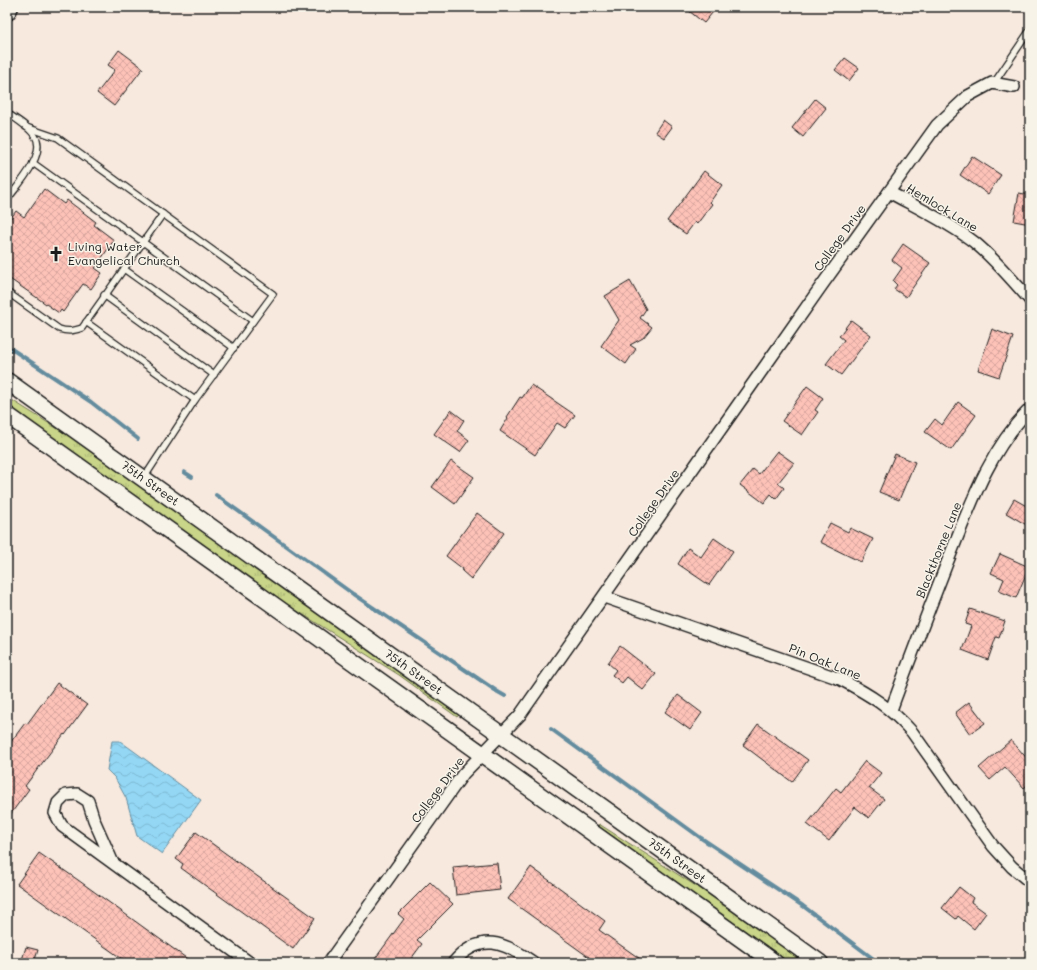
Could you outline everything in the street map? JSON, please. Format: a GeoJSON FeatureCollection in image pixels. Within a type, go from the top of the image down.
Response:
{"type":"FeatureCollection","features":[{"type":"Feature","properties":{"kind":"main road"},"geometry":{"type":"LineString","coordinates":[[7,12],[10,7]]}},
{"type":"Feature","properties":{"kind":"main road","name":"75th Street"},"geometry":{"type":"LineString","coordinates":[[7,381],[820,963]]}},
{"type":"Feature","properties":{"kind":"main road"},"geometry":{"type":"LineString","coordinates":[[7,415],[775,963]]}},
{"type":"Feature","properties":{"kind":"street"},"geometry":{"type":"LineString","coordinates":[[994,83],[1014,87]]}},
{"type":"Feature","properties":{"kind":"street","name":"College Drive"},"geometry":{"type":"LineString","coordinates":[[328,963],[463,774],[520,715],[937,124],[968,96],[994,83]]}},
{"type":"Feature","properties":{"kind":"street","name":"Hemlock Lane"},"geometry":{"type":"LineString","coordinates":[[889,192],[946,223],[974,243],[1000,267],[1030,300]]}},
{"type":"Feature","properties":{"kind":"street","name":"Blackthorne Lane"},"geometry":{"type":"LineString","coordinates":[[891,710],[972,501],[1006,436],[1030,409]]}},
{"type":"Feature","properties":{"kind":"street","name":"Pin Oak Lane"},"geometry":{"type":"LineString","coordinates":[[604,597],[840,679],[872,696],[891,710],[912,732],[993,846],[1012,867],[1030,882]]}},
{"type":"Feature","properties":{"kind":"street"},"geometry":{"type":"LineString","coordinates":[[113,863],[94,820],[88,801],[77,794],[66,795],[58,803],[55,813],[62,826],[250,963]]}},
{"type":"Feature","properties":{"kind":"street"},"geometry":{"type":"LineString","coordinates":[[453,963],[471,946],[482,943],[494,943],[506,946],[534,963]]}},
{"type":"Feature","properties":{"kind":"lane"},"geometry":{"type":"LineString","coordinates":[[994,83],[1030,30]]}},
{"type":"Feature","properties":{"kind":"lane"},"geometry":{"type":"LineString","coordinates":[[7,113],[26,127],[36,139],[38,148],[36,158],[7,200]]}},
{"type":"Feature","properties":{"kind":"lane"},"geometry":{"type":"LineString","coordinates":[[26,127],[58,138],[273,294],[195,400],[144,478]]}},
{"type":"Feature","properties":{"kind":"lane"},"geometry":{"type":"LineString","coordinates":[[33,163],[253,321]]}},
{"type":"Feature","properties":{"kind":"lane"},"geometry":{"type":"LineString","coordinates":[[7,292],[59,329],[74,331],[82,328],[162,214]]}},
{"type":"Feature","properties":{"kind":"lane"},"geometry":{"type":"LineString","coordinates":[[124,269],[234,348]]}},
{"type":"Feature","properties":{"kind":"lane"},"geometry":{"type":"LineString","coordinates":[[104,296],[214,375]]}},
{"type":"Feature","properties":{"kind":"lane"},"geometry":{"type":"LineString","coordinates":[[86,322],[195,400]]}},
{"type":"Feature","properties":{"kind":"green space"},"geometry":{"type":"Polygon","coordinates":[[[7,397],[69,436],[459,715],[457,717],[399,675],[288,605],[7,405],[7,397]]]}},
{"type":"Feature","properties":{"kind":"green space"},"geometry":{"type":"Polygon","coordinates":[[[599,824],[710,895],[805,963],[790,963],[598,826],[599,824]]]}},
{"type":"Feature","properties":{"kind":"water"},"geometry":{"type":"Polygon","coordinates":[[[112,741],[120,741],[201,800],[162,854],[137,836],[126,798],[115,778],[107,770],[112,741]]]}},
{"type":"Feature","properties":{"kind":"building"},"geometry":{"type":"Polygon","coordinates":[[[684,7],[717,7],[704,23],[684,7]]]}},
{"type":"Feature","properties":{"kind":"building"},"geometry":{"type":"Polygon","coordinates":[[[119,50],[143,68],[114,106],[97,93],[115,70],[108,65],[119,50]]]}},
{"type":"Feature","properties":{"kind":"building"},"geometry":{"type":"Polygon","coordinates":[[[845,58],[859,68],[849,81],[835,70],[845,58]]]}},
{"type":"Feature","properties":{"kind":"building"},"geometry":{"type":"Polygon","coordinates":[[[815,99],[826,108],[803,137],[792,128],[815,99]]]}},
{"type":"Feature","properties":{"kind":"building"},"geometry":{"type":"Polygon","coordinates":[[[663,120],[672,127],[664,138],[655,132],[663,120]]]}},
{"type":"Feature","properties":{"kind":"building"},"geometry":{"type":"Polygon","coordinates":[[[972,156],[1001,175],[988,194],[960,175],[972,156]]]}},
{"type":"Feature","properties":{"kind":"building"},"geometry":{"type":"Polygon","coordinates":[[[704,171],[722,185],[710,202],[712,204],[697,224],[695,222],[686,234],[667,221],[704,171]]]}},
{"type":"Feature","properties":{"kind":"building","name":"Living Water Evangelical Church"},"geometry":{"type":"Polygon","coordinates":[[[44,189],[64,204],[67,200],[96,222],[94,225],[114,240],[95,268],[102,273],[91,289],[83,284],[63,312],[61,310],[59,313],[7,277],[7,239],[12,233],[7,229],[7,223],[16,211],[24,217],[44,189]]]}},
{"type":"Feature","properties":{"kind":"building"},"geometry":{"type":"Polygon","coordinates":[[[1019,193],[1030,195],[1030,224],[1014,221],[1019,193]]]}},
{"type":"Feature","properties":{"kind":"building"},"geometry":{"type":"Polygon","coordinates":[[[903,244],[930,263],[906,297],[894,289],[897,285],[893,281],[902,268],[892,260],[903,244]]]}},
{"type":"Feature","properties":{"kind":"building"},"geometry":{"type":"Polygon","coordinates":[[[630,281],[646,309],[640,318],[652,327],[643,338],[630,345],[636,349],[626,364],[601,346],[619,320],[605,296],[630,281]]]}},
{"type":"Feature","properties":{"kind":"building"},"geometry":{"type":"Polygon","coordinates":[[[851,320],[871,335],[841,375],[826,364],[844,340],[839,336],[851,320]]]}},
{"type":"Feature","properties":{"kind":"building"},"geometry":{"type":"Polygon","coordinates":[[[992,329],[1013,337],[999,377],[978,370],[992,329]]]}},
{"type":"Feature","properties":{"kind":"building"},"geometry":{"type":"Polygon","coordinates":[[[531,385],[575,415],[565,428],[557,423],[535,455],[500,431],[520,397],[522,398],[531,385]]]}},
{"type":"Feature","properties":{"kind":"building"},"geometry":{"type":"Polygon","coordinates":[[[807,386],[823,398],[815,410],[818,412],[802,435],[782,421],[807,386]]]}},
{"type":"Feature","properties":{"kind":"building"},"geometry":{"type":"Polygon","coordinates":[[[958,402],[976,415],[951,450],[925,432],[935,419],[942,425],[958,402]]]}},
{"type":"Feature","properties":{"kind":"building"},"geometry":{"type":"Polygon","coordinates":[[[451,410],[464,420],[457,431],[469,440],[460,452],[434,434],[451,410]]]}},
{"type":"Feature","properties":{"kind":"building"},"geometry":{"type":"Polygon","coordinates":[[[777,451],[794,463],[778,483],[784,488],[776,499],[771,494],[764,503],[740,485],[753,469],[759,474],[777,451]]]}},
{"type":"Feature","properties":{"kind":"building"},"geometry":{"type":"Polygon","coordinates":[[[895,454],[915,462],[899,500],[879,492],[895,454]]]}},
{"type":"Feature","properties":{"kind":"building"},"geometry":{"type":"Polygon","coordinates":[[[451,461],[474,477],[455,504],[432,487],[451,461]]]}},
{"type":"Feature","properties":{"kind":"building"},"geometry":{"type":"Polygon","coordinates":[[[1014,499],[1030,508],[1030,527],[1006,513],[1014,499]]]}},
{"type":"Feature","properties":{"kind":"building"},"geometry":{"type":"Polygon","coordinates":[[[477,513],[504,533],[471,579],[462,571],[463,569],[446,556],[477,513]]]}},
{"type":"Feature","properties":{"kind":"building"},"geometry":{"type":"Polygon","coordinates":[[[830,523],[848,532],[850,528],[873,539],[861,562],[820,542],[830,523]]]}},
{"type":"Feature","properties":{"kind":"building"},"geometry":{"type":"Polygon","coordinates":[[[714,538],[733,551],[709,585],[678,564],[688,548],[701,557],[714,538]]]}},
{"type":"Feature","properties":{"kind":"building"},"geometry":{"type":"Polygon","coordinates":[[[1000,554],[1029,567],[1016,598],[999,591],[1004,579],[991,573],[1000,554]]]}},
{"type":"Feature","properties":{"kind":"building"},"geometry":{"type":"Polygon","coordinates":[[[970,609],[1005,621],[999,638],[996,637],[988,660],[962,650],[971,626],[965,624],[970,609]]]}},
{"type":"Feature","properties":{"kind":"building"},"geometry":{"type":"Polygon","coordinates":[[[620,646],[656,674],[643,690],[627,677],[622,683],[612,675],[616,670],[608,663],[620,646]]]}},
{"type":"Feature","properties":{"kind":"building"},"geometry":{"type":"Polygon","coordinates":[[[57,683],[87,705],[25,786],[29,789],[7,819],[7,747],[25,723],[27,724],[57,683]]]}},
{"type":"Feature","properties":{"kind":"building"},"geometry":{"type":"Polygon","coordinates":[[[678,695],[702,713],[690,730],[665,712],[678,695]]]}},
{"type":"Feature","properties":{"kind":"building"},"geometry":{"type":"Polygon","coordinates":[[[969,702],[985,723],[970,734],[955,713],[969,702]]]}},
{"type":"Feature","properties":{"kind":"building"},"geometry":{"type":"Polygon","coordinates":[[[758,724],[808,760],[792,782],[743,745],[758,724]]]}},
{"type":"Feature","properties":{"kind":"building"},"geometry":{"type":"Polygon","coordinates":[[[1011,740],[1030,762],[1030,783],[1024,788],[1005,767],[990,780],[979,768],[1011,740]]]}},
{"type":"Feature","properties":{"kind":"building"},"geometry":{"type":"Polygon","coordinates":[[[865,761],[881,773],[869,788],[884,799],[869,818],[855,807],[829,841],[807,824],[836,788],[841,792],[865,761]]]}},
{"type":"Feature","properties":{"kind":"building"},"geometry":{"type":"Polygon","coordinates":[[[196,832],[315,918],[293,949],[181,868],[183,864],[176,859],[196,832]]]}},
{"type":"Feature","properties":{"kind":"building"},"geometry":{"type":"Polygon","coordinates":[[[39,853],[193,963],[128,963],[17,884],[39,853]]]}},
{"type":"Feature","properties":{"kind":"building"},"geometry":{"type":"Polygon","coordinates":[[[497,863],[500,890],[456,895],[453,867],[497,863]]]}},
{"type":"Feature","properties":{"kind":"building"},"geometry":{"type":"Polygon","coordinates":[[[531,867],[605,921],[599,930],[646,963],[597,963],[508,899],[531,867]]]}},
{"type":"Feature","properties":{"kind":"building"},"geometry":{"type":"Polygon","coordinates":[[[430,882],[453,904],[417,940],[422,944],[408,963],[372,963],[404,919],[398,914],[430,882]]]}},
{"type":"Feature","properties":{"kind":"building"},"geometry":{"type":"Polygon","coordinates":[[[959,887],[973,898],[971,902],[986,913],[974,929],[958,916],[956,919],[942,908],[959,887]]]}},
{"type":"Feature","properties":{"kind":"building"},"geometry":{"type":"Polygon","coordinates":[[[26,947],[38,950],[34,963],[21,963],[26,947]]]}},
{"type":"Feature","properties":{"kind":"waterway"},"geometry":{"type":"LineString","coordinates":[[7,346],[91,402],[138,439]]}},
{"type":"Feature","properties":{"kind":"waterway"},"geometry":{"type":"LineString","coordinates":[[184,472],[192,477]]}},
{"type":"Feature","properties":{"kind":"waterway"},"geometry":{"type":"LineString","coordinates":[[216,495],[353,594],[505,696]]}},
{"type":"Feature","properties":{"kind":"waterway"},"geometry":{"type":"LineString","coordinates":[[551,729],[701,838],[803,906],[879,963]]}},
{"type":"Feature","properties":{"kind":"place","name":"Living Water Evangelical Church"},"geometry":{"type":"Point","coordinates":[56,254]}}]}
